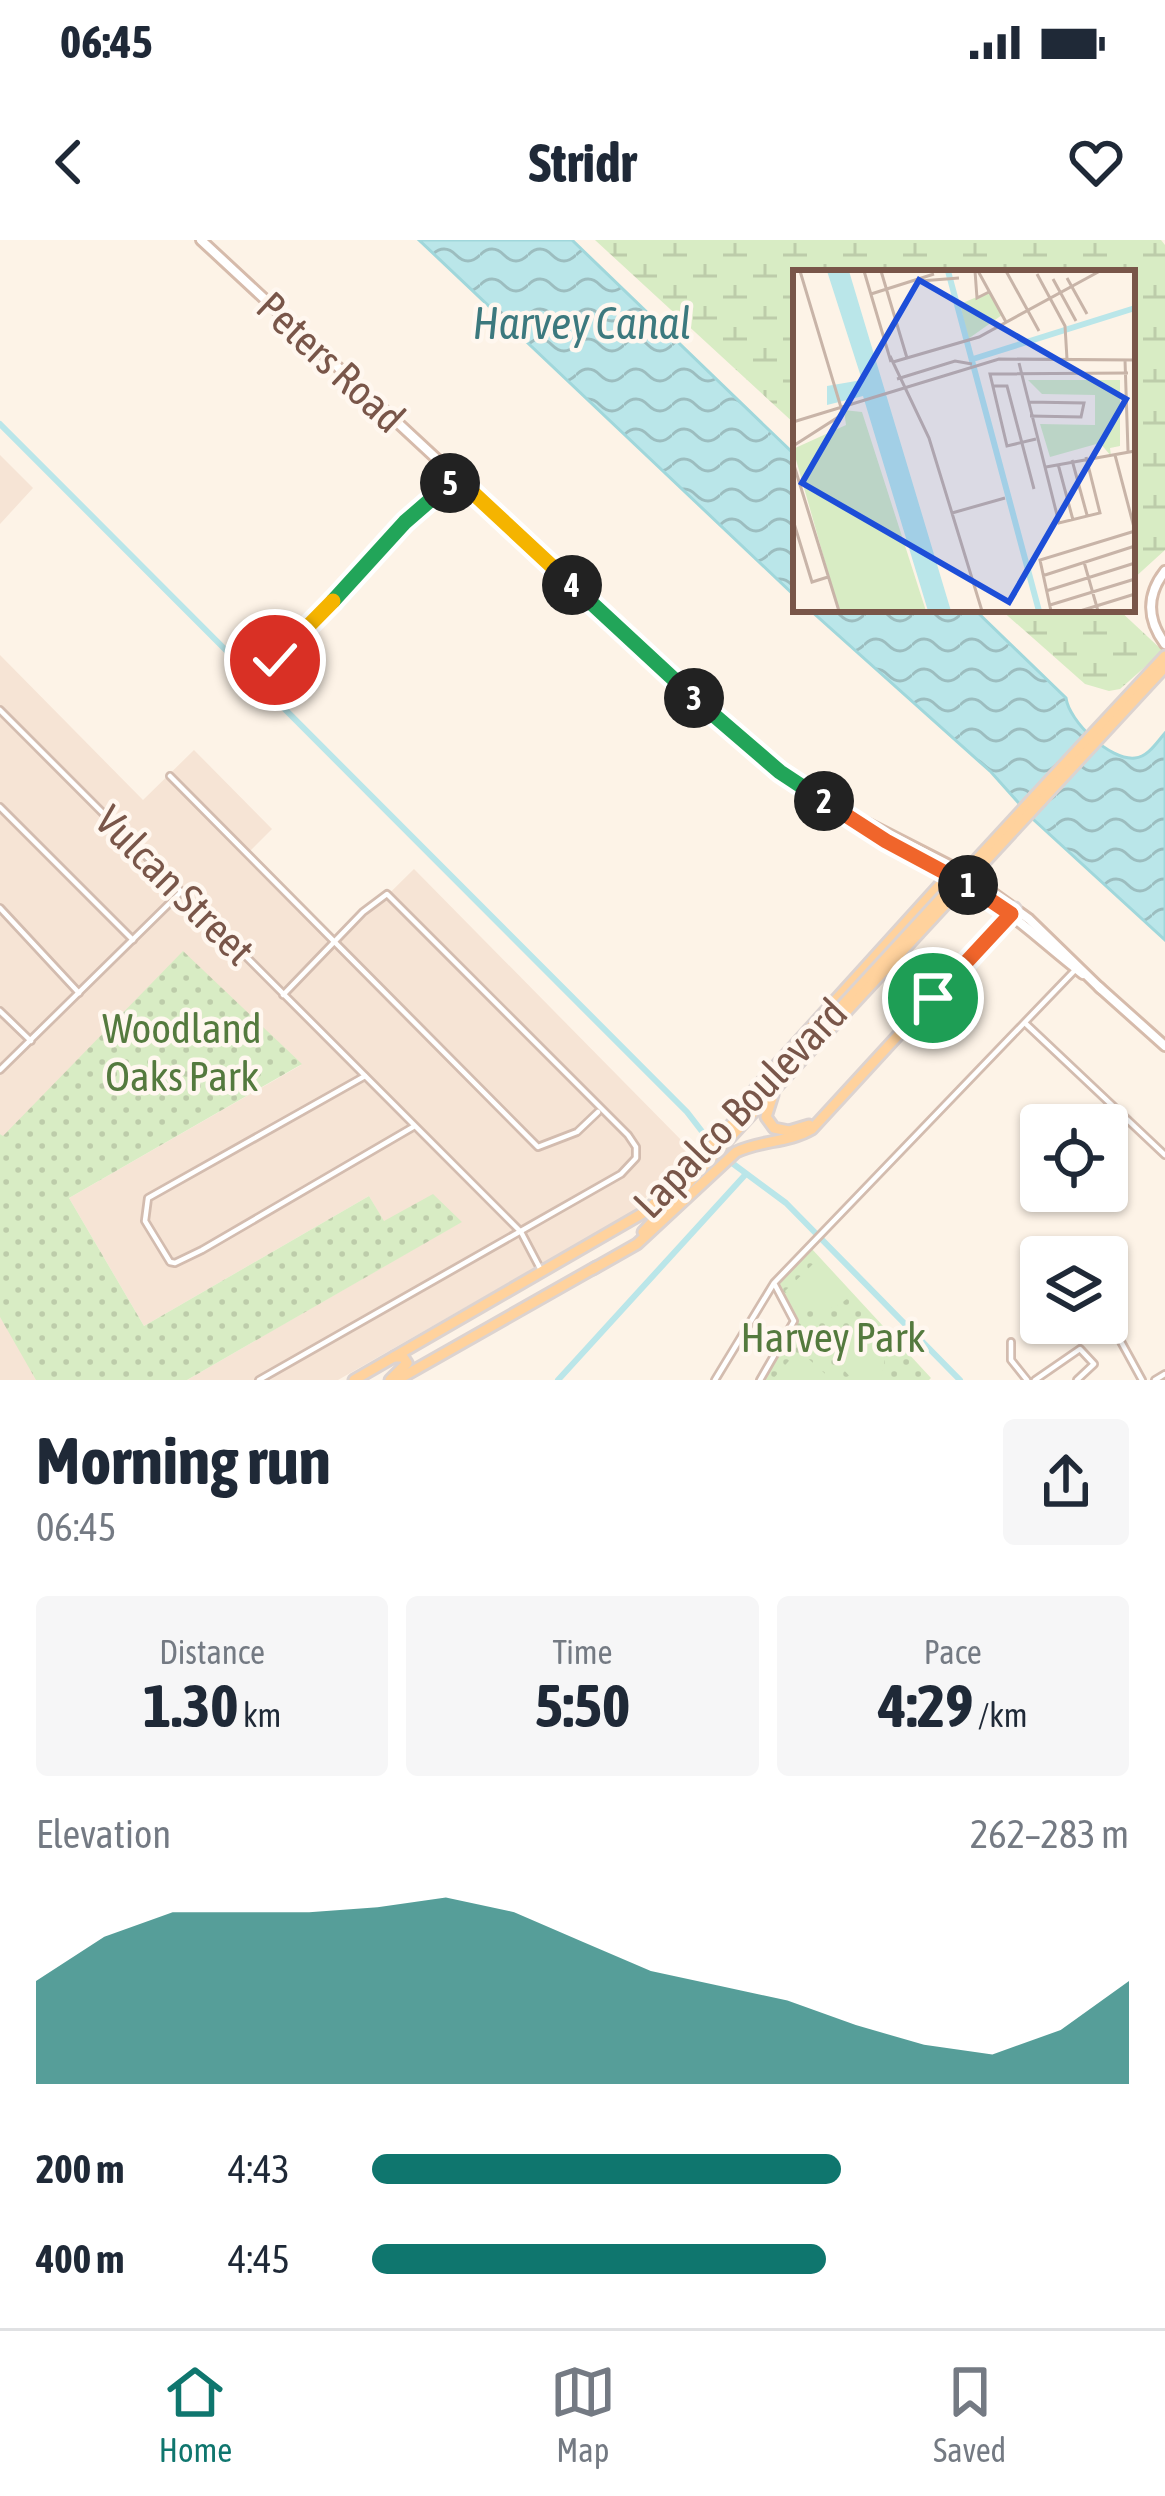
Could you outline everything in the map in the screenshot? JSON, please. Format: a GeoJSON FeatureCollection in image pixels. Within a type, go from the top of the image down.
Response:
{"type":"FeatureCollection","features":[{"type":"Feature","properties":{"kind":"main road","name":"Peters Road"},"geometry":{"type":"LineString","coordinates":[[200,240],[735,736],[800,786],[953,871],[1013,911],[1165,1046]]}},
{"type":"Feature","properties":{"kind":"main road"},"geometry":{"type":"LineString","coordinates":[[1165,571],[1153,590],[1150,611],[1165,644]]}},
{"type":"Feature","properties":{"kind":"main road","name":"Lapalco Boulevard"},"geometry":{"type":"LineString","coordinates":[[722,1140],[779,1085],[1165,656]]}},
{"type":"Feature","properties":{"kind":"main road","name":"Lapalco Boulevard"},"geometry":{"type":"LineString","coordinates":[[355,1380],[643,1213],[712,1158],[722,1140],[1165,667]]}},
{"type":"Feature","properties":{"kind":"main road"},"geometry":{"type":"LineString","coordinates":[[722,1140],[780,1058],[953,871]]}},
{"type":"Feature","properties":{"kind":"main road","name":"Peters Road"},"geometry":{"type":"LineString","coordinates":[[1013,911],[1101,988]]}},
{"type":"Feature","properties":{"kind":"main road"},"geometry":{"type":"LineString","coordinates":[[394,1380],[637,1244],[712,1158],[794,1138],[812,1129],[1013,911]]}},
{"type":"Feature","properties":{"kind":"main road"},"geometry":{"type":"LineString","coordinates":[[779,1085],[766,1112],[774,1128],[801,1129],[824,1116]]}},
{"type":"Feature","properties":{"kind":"main road"},"geometry":{"type":"LineString","coordinates":[[563,1260],[556,1273],[567,1284]]}},
{"type":"Feature","properties":{"kind":"main road"},"geometry":{"type":"LineString","coordinates":[[478,1334],[501,1314],[500,1304],[491,1301]]}},
{"type":"Feature","properties":{"kind":"main road"},"geometry":{"type":"LineString","coordinates":[[422,1341],[416,1353],[425,1364]]}},
{"type":"Feature","properties":{"kind":"main road"},"geometry":{"type":"LineString","coordinates":[[394,1357],[403,1357],[407,1364],[394,1380]]}},
{"type":"Feature","properties":{"kind":"street"},"geometry":{"type":"LineString","coordinates":[[272,667],[405,522],[457,478]]}},
{"type":"Feature","properties":{"kind":"street","name":"Vulcan Street"},"geometry":{"type":"LineString","coordinates":[[0,710],[521,1232],[542,1272]]}},
{"type":"Feature","properties":{"kind":"street"},"geometry":{"type":"LineString","coordinates":[[170,776],[538,1147],[577,1132],[602,1113]]}},
{"type":"Feature","properties":{"kind":"street"},"geometry":{"type":"LineString","coordinates":[[0,807],[133,940]]}},
{"type":"Feature","properties":{"kind":"street"},"geometry":{"type":"LineString","coordinates":[[0,1070],[181,892]]}},
{"type":"Feature","properties":{"kind":"street"},"geometry":{"type":"LineString","coordinates":[[259,1380],[632,1166],[635,1147],[387,894],[283,995]]}},
{"type":"Feature","properties":{"kind":"street"},"geometry":{"type":"LineString","coordinates":[[0,908],[79,993]]}},
{"type":"Feature","properties":{"kind":"street"},"geometry":{"type":"LineString","coordinates":[[715,1380],[774,1283],[1076,969]]}},
{"type":"Feature","properties":{"kind":"street"},"geometry":{"type":"LineString","coordinates":[[0,1011],[31,1041]]}},
{"type":"Feature","properties":{"kind":"street"},"geometry":{"type":"LineString","coordinates":[[1024,1022],[1165,1155]]}},
{"type":"Feature","properties":{"kind":"street"},"geometry":{"type":"LineString","coordinates":[[364,1076],[148,1198],[145,1221],[170,1262],[176,1263],[415,1126]]}},
{"type":"Feature","properties":{"kind":"street"},"geometry":{"type":"LineString","coordinates":[[760,1380],[794,1321],[774,1283]]}},
{"type":"Feature","properties":{"kind":"street"},"geometry":{"type":"LineString","coordinates":[[1011,1342],[1011,1360],[1031,1380],[1080,1348],[1094,1364],[1077,1380]]}},
{"type":"Feature","properties":{"kind":"street"},"geometry":{"type":"LineString","coordinates":[[1122,1344],[1142,1380]]}},
{"type":"Feature","properties":{"kind":"street"},"geometry":{"type":"LineString","coordinates":[[1155,1380],[1165,1374]]}},
{"type":"Feature","properties":{"kind":"shaded area"},"geometry":{"type":"Polygon","coordinates":[[[0,455],[33,488],[0,524],[0,455]]]}},
{"type":"Feature","properties":{"kind":"shaded area"},"geometry":{"type":"Polygon","coordinates":[[[0,655],[143,800],[194,750],[272,829],[250,851],[340,942],[414,869],[690,1149],[633,1212],[338,1380],[187,1380],[461,1222],[384,1222],[369,1196],[144,1326],[69,1198],[301,1065],[0,1134],[0,655]]]}},
{"type":"Feature","properties":{"kind":"shaded area"},"geometry":{"type":"Polygon","coordinates":[[[0,1312],[40,1380],[0,1380],[0,1312]]]}},
{"type":"Feature","properties":{"kind":"green space"},"geometry":{"type":"Polygon","coordinates":[[[595,240],[1161,240],[1165,245],[1165,550],[1135,577],[1135,270],[793,270],[793,422],[595,240]]]}},
{"type":"Feature","properties":{"kind":"green space"},"geometry":{"type":"Polygon","coordinates":[[[1003,612],[1121,612],[1163,651],[1120,689],[1085,684],[1003,612]]]}},
{"type":"Feature","properties":{"kind":"green space","name":"Woodland Oaks Park"},"geometry":{"type":"Polygon","coordinates":[[[183,951],[302,1064],[69,1198],[144,1326],[369,1196],[384,1221],[433,1194],[462,1222],[187,1380],[36,1380],[0,1317],[0,1134],[183,951]]]}},
{"type":"Feature","properties":{"kind":"green space","name":"Harvey Park"},"geometry":{"type":"Polygon","coordinates":[[[811,1248],[929,1380],[760,1380],[794,1321],[774,1283],[811,1248]]]}},
{"type":"Feature","properties":{"kind":"green space"},"geometry":{"type":"Polygon","coordinates":[[[813,1264],[819,1264],[851,1295],[825,1310],[796,1307],[785,1291],[813,1264]]]}},
{"type":"Feature","properties":{"kind":"green space"},"geometry":{"type":"Polygon","coordinates":[[[869,1316],[884,1346],[883,1371],[880,1380],[853,1380],[832,1357],[833,1352],[869,1316]]]}},
{"type":"Feature","properties":{"kind":"green space"},"geometry":{"type":"Polygon","coordinates":[[[801,1352],[832,1380],[772,1380],[801,1352]]]}},
{"type":"Feature","properties":{"kind":"water","name":"Harvey Canal"},"geometry":{"type":"Polygon","coordinates":[[[419,240],[572,240],[793,453],[793,594],[419,240]]]}},
{"type":"Feature","properties":{"kind":"water"},"geometry":{"type":"Polygon","coordinates":[[[812,612],[977,612],[1066,698],[1075,718],[1103,746],[1125,757],[1140,757],[1165,733],[1165,940],[1034,820],[991,772],[812,612]]]}},
{"type":"Feature","properties":{"kind":"waterway"},"geometry":{"type":"LineString","coordinates":[[0,424],[687,1112],[714,1147]]}},
{"type":"Feature","properties":{"kind":"waterway"},"geometry":{"type":"LineString","coordinates":[[728,1160],[786,1203],[960,1380]]}},
{"type":"Feature","properties":{"kind":"waterway"},"geometry":{"type":"LineString","coordinates":[[558,1380],[745,1175]]}},
{"type":"Feature","properties":{"kind":"route"},"geometry":{"type":"LineString","coordinates":[[275,660],[405,522],[457,478],[735,736],[780,772],[1011,914],[933,998]]}}]}
